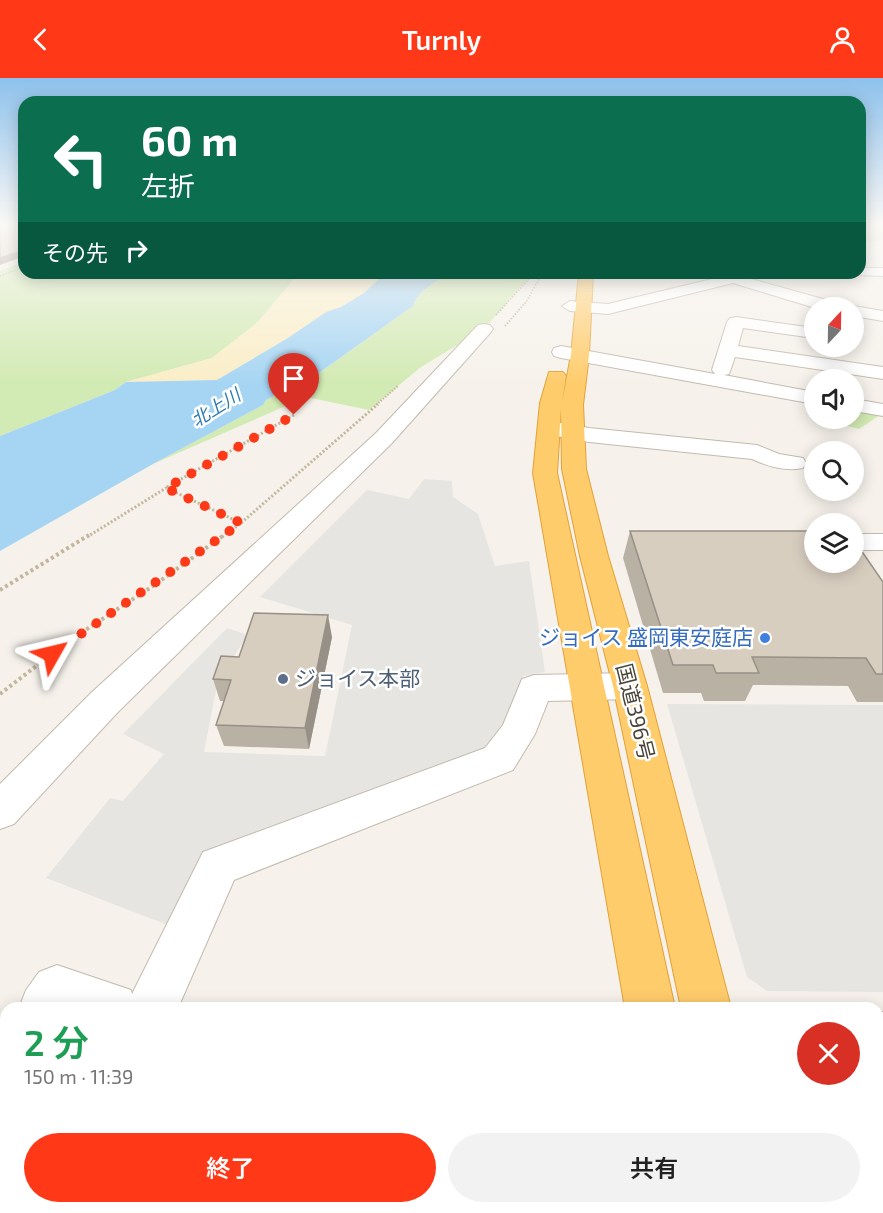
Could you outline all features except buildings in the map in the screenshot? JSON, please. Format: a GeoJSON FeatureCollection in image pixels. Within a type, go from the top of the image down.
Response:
{"type":"FeatureCollection","features":[{"type":"Feature","properties":{"kind":"highway","name":"国道396号"},"geometry":{"type":"LineString","coordinates":[[570,279],[577,306]]}},
{"type":"Feature","properties":{"kind":"highway","name":"国道396号"},"geometry":{"type":"LineString","coordinates":[[584,279],[577,306],[571,353],[572,405],[545,472],[649,1002]]}},
{"type":"Feature","properties":{"kind":"highway","name":"国道396号"},"geometry":{"type":"LineString","coordinates":[[561,430],[574,469],[594,556],[630,686],[705,1002]]}},
{"type":"Feature","properties":{"kind":"street"},"geometry":{"type":"LineString","coordinates":[[577,306],[608,309],[732,279],[804,299]]}},
{"type":"Feature","properties":{"kind":"street"},"geometry":{"type":"LineString","coordinates":[[864,313],[883,316]]}},
{"type":"Feature","properties":{"kind":"street"},"geometry":{"type":"LineString","coordinates":[[718,380],[736,322],[804,332]]}},
{"type":"Feature","properties":{"kind":"street"},"geometry":{"type":"LineString","coordinates":[[0,811],[122,685],[384,438],[494,328]]}},
{"type":"Feature","properties":{"kind":"street"},"geometry":{"type":"LineString","coordinates":[[729,350],[883,373]]}},
{"type":"Feature","properties":{"kind":"street"},"geometry":{"type":"LineString","coordinates":[[571,353],[804,396]]}},
{"type":"Feature","properties":{"kind":"street"},"geometry":{"type":"LineString","coordinates":[[864,407],[883,410]]}},
{"type":"Feature","properties":{"kind":"street"},"geometry":{"type":"LineString","coordinates":[[561,430],[754,442],[773,460],[794,463]]}},
{"type":"Feature","properties":{"kind":"street"},"geometry":{"type":"LineString","coordinates":[[864,552],[883,542]]}},
{"type":"Feature","properties":{"kind":"street"},"geometry":{"type":"LineString","coordinates":[[155,1002],[218,866],[499,759],[512,745],[520,730],[534,688],[630,686]]}},
{"type":"Feature","properties":{"kind":"street"},"geometry":{"type":"LineString","coordinates":[[48,1002],[57,990],[94,1002]]}},
{"type":"Feature","properties":{"kind":"path"},"geometry":{"type":"LineString","coordinates":[[494,328],[524,284],[532,279]]}},
{"type":"Feature","properties":{"kind":"path"},"geometry":{"type":"LineString","coordinates":[[494,328],[528,300],[539,279]]}},
{"type":"Feature","properties":{"kind":"path"},"geometry":{"type":"LineString","coordinates":[[0,694],[70,640],[241,523],[404,381]]}},
{"type":"Feature","properties":{"kind":"path"},"geometry":{"type":"LineString","coordinates":[[0,590],[166,488],[294,415]]}},
{"type":"Feature","properties":{"kind":"path"},"geometry":{"type":"LineString","coordinates":[[166,488],[241,523]]}},
{"type":"Feature","properties":{"kind":"green space"},"geometry":{"type":"Polygon","coordinates":[[[0,279],[294,279],[258,322],[212,358],[126,382],[115,390],[0,436],[0,279]]]}},
{"type":"Feature","properties":{"kind":"green space"},"geometry":{"type":"Polygon","coordinates":[[[441,279],[529,279],[484,329],[421,367],[369,410],[306,397],[153,464],[263,405],[266,400],[316,375],[413,306],[419,295],[441,279]]]}},
{"type":"Feature","properties":{"kind":"green space"},"geometry":{"type":"Polygon","coordinates":[[[864,413],[880,415],[864,426],[864,413]]]}},
{"type":"Feature","properties":{"kind":"sand"},"geometry":{"type":"Polygon","coordinates":[[[294,279],[379,279],[364,293],[341,307],[326,312],[288,338],[217,380],[126,382],[212,358],[258,322],[294,279]]]}},
{"type":"Feature","properties":{"kind":"shaded area"},"geometry":{"type":"Polygon","coordinates":[[[424,479],[452,481],[453,497],[478,514],[495,566],[529,561],[545,672],[523,676],[509,722],[489,751],[205,855],[170,926],[46,878],[110,798],[123,801],[164,754],[123,734],[227,628],[248,635],[218,680],[204,752],[325,756],[352,625],[260,597],[367,490],[409,499],[424,479]]]}},
{"type":"Feature","properties":{"kind":"shaded area"},"geometry":{"type":"Polygon","coordinates":[[[667,704],[883,705],[883,992],[767,991],[747,977],[667,704]]]}},
{"type":"Feature","properties":{"kind":"water","name":"北上川"},"geometry":{"type":"Polygon","coordinates":[[[379,279],[441,279],[419,295],[413,306],[316,375],[266,400],[263,405],[153,464],[0,551],[0,436],[115,390],[126,382],[217,380],[288,338],[326,312],[341,307],[364,293],[379,279]]]}},
{"type":"Feature","properties":{"kind":"place","name":"ジョイス 盛岡東安庭店"},"geometry":{"type":"Point","coordinates":[765,638]}},
{"type":"Feature","properties":{"kind":"place","name":"ジョイス本部"},"geometry":{"type":"Point","coordinates":[283,679]}},
{"type":"Feature","properties":{"kind":"route"},"geometry":{"type":"LineString","coordinates":[[52,654],[241,523],[166,488],[294,415]]}}]}
